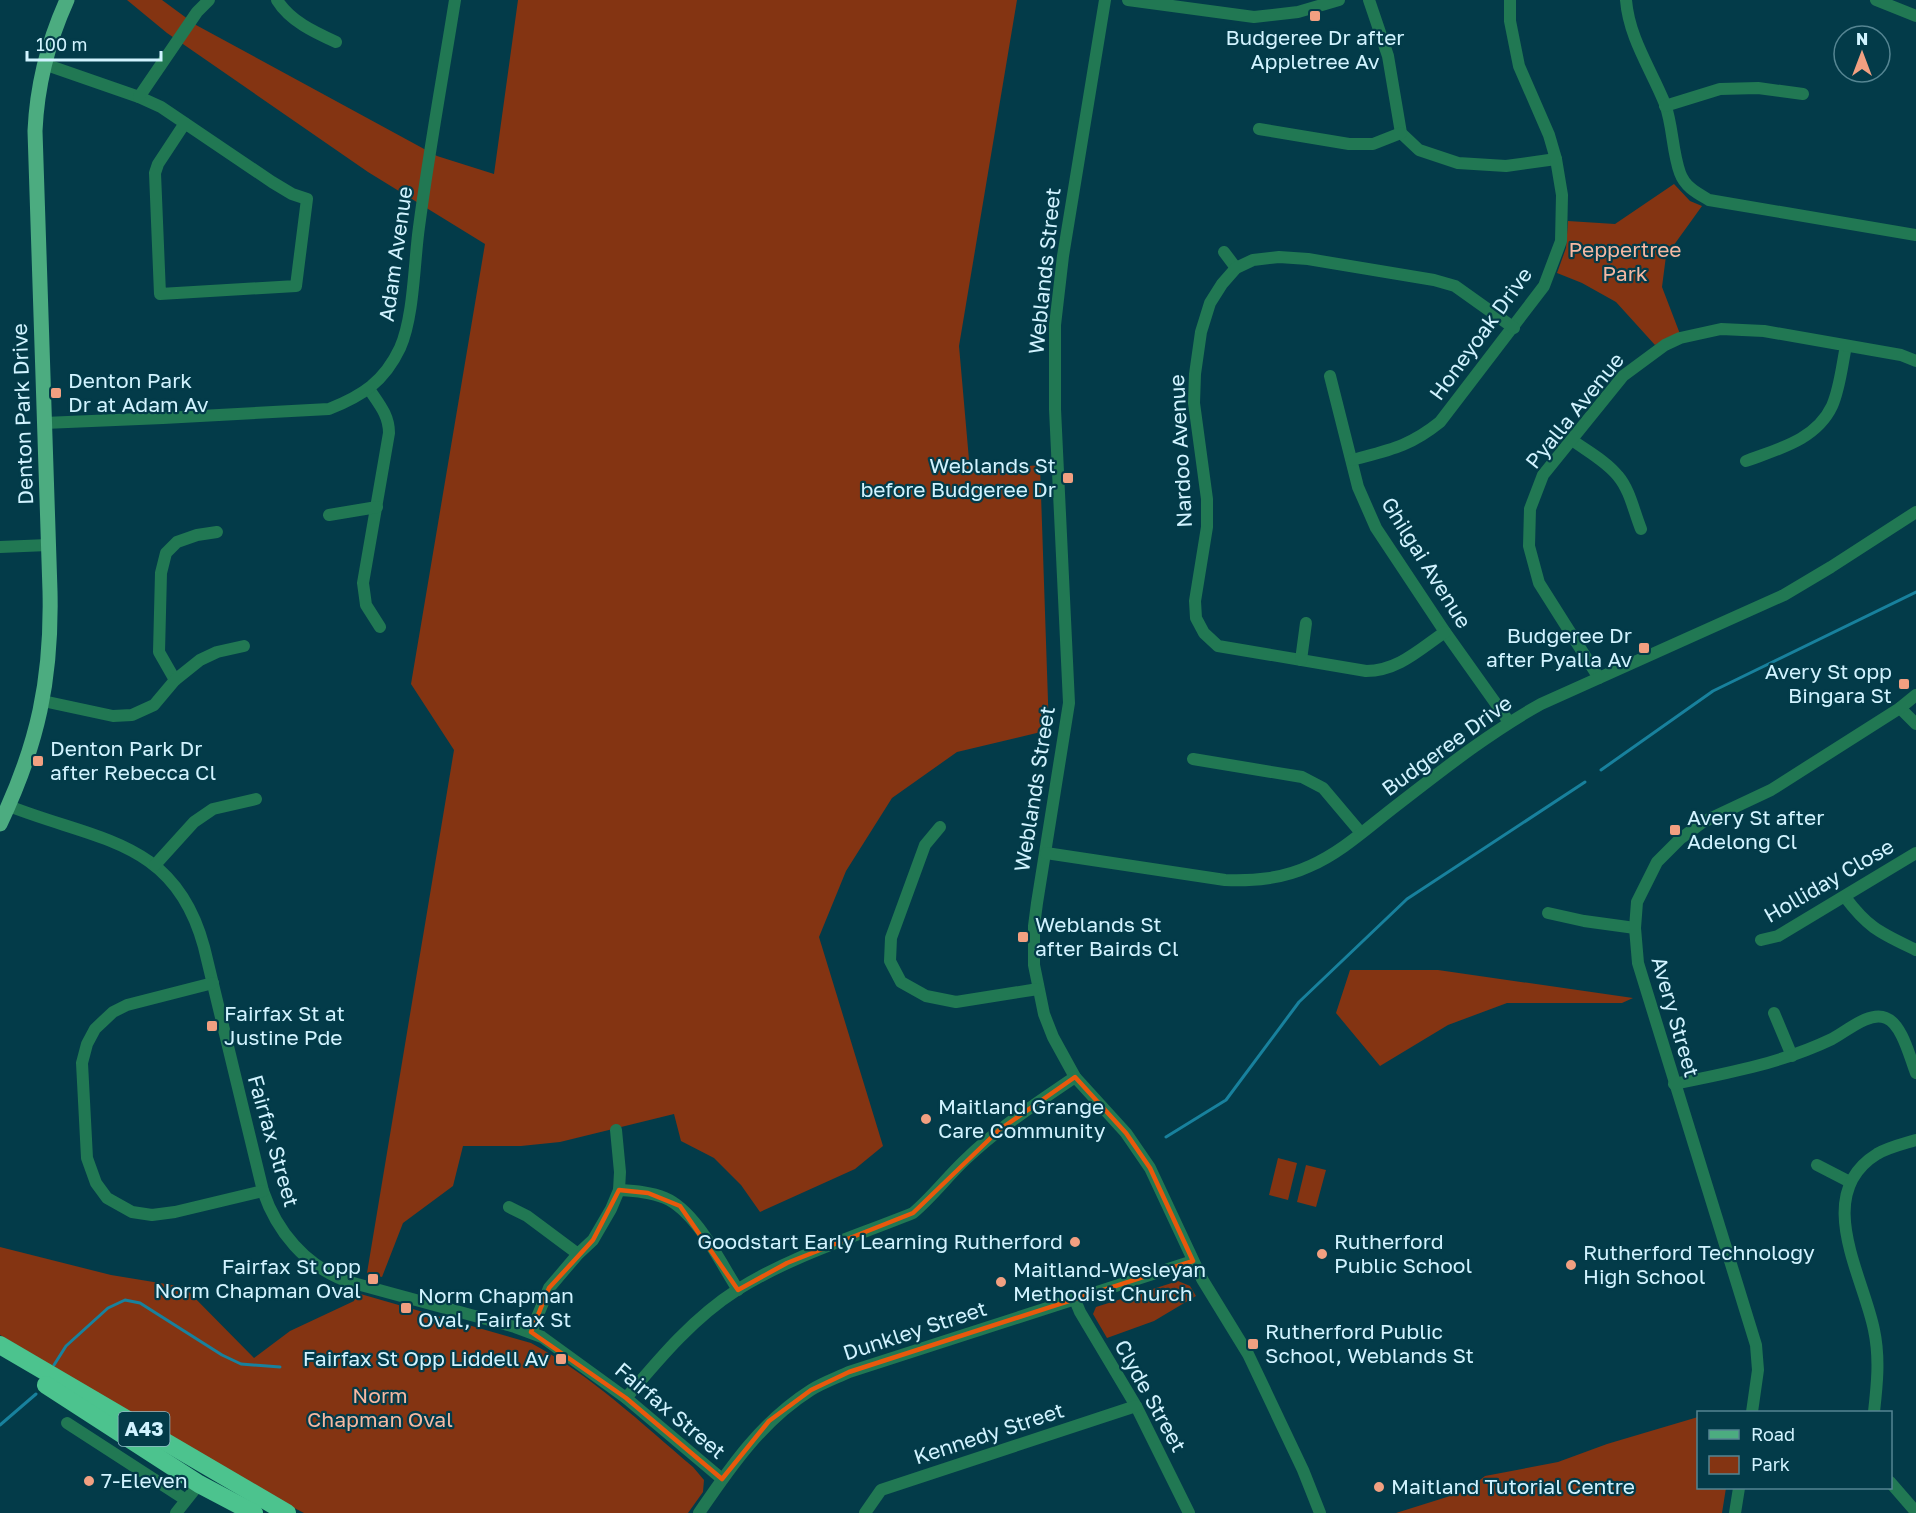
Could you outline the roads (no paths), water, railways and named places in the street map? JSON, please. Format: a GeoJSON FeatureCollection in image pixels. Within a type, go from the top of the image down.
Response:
{"type":"FeatureCollection","features":[{"type":"Feature","properties":{"kind":"highway","name":"A43"},"geometry":{"type":"LineString","coordinates":[[0,1345],[287,1513]]}},
{"type":"Feature","properties":{"kind":"highway","name":"A43"},"geometry":{"type":"LineString","coordinates":[[0,1357],[199,1484],[254,1513]]}},
{"type":"Feature","properties":{"kind":"highway"},"geometry":{"type":"LineString","coordinates":[[152,1434],[165,1449],[196,1469],[201,1479],[199,1484]]}},
{"type":"Feature","properties":{"kind":"main road","name":"Denton Park Drive"},"geometry":{"type":"LineString","coordinates":[[0,824],[28,758],[43,701],[51,629],[34,146],[35,113],[44,64],[57,21],[67,0]]}},
{"type":"Feature","properties":{"kind":"street"},"geometry":{"type":"LineString","coordinates":[[139,97],[197,12],[208,0]]}},
{"type":"Feature","properties":{"kind":"street"},"geometry":{"type":"LineString","coordinates":[[277,0],[289,16],[336,42]]}},
{"type":"Feature","properties":{"kind":"street","name":"Adam Avenue"},"geometry":{"type":"LineString","coordinates":[[44,423],[303,411],[329,408],[346,402],[369,389],[391,364],[407,327],[420,216],[455,0]]}},
{"type":"Feature","properties":{"kind":"street","name":"Weblands Street"},"geometry":{"type":"LineString","coordinates":[[1105,0],[1063,256],[1055,325],[1055,409],[1069,693],[1066,730],[1034,926],[1038,989],[1053,1037],[1076,1077],[1138,1148],[1150,1168],[1193,1261],[1248,1354],[1304,1470],[1320,1513]]}},
{"type":"Feature","properties":{"kind":"street"},"geometry":{"type":"LineString","coordinates":[[1128,0],[1254,17],[1298,12],[1339,0]]}},
{"type":"Feature","properties":{"kind":"street"},"geometry":{"type":"LineString","coordinates":[[1369,0],[1388,56],[1401,133],[1419,150],[1458,163],[1506,166],[1556,159]]}},
{"type":"Feature","properties":{"kind":"street","name":"Honeyoak Drive"},"geometry":{"type":"LineString","coordinates":[[1352,460],[1405,446],[1440,422],[1544,286],[1561,241],[1562,195],[1556,159],[1549,135],[1519,66],[1510,21],[1510,0]]}},
{"type":"Feature","properties":{"kind":"street"},"geometry":{"type":"LineString","coordinates":[[1626,0],[1634,39],[1665,106],[1680,174],[1691,190],[1709,200],[1916,235]]}},
{"type":"Feature","properties":{"kind":"street"},"geometry":{"type":"LineString","coordinates":[[1876,0],[1916,16]]}},
{"type":"Feature","properties":{"kind":"street"},"geometry":{"type":"LineString","coordinates":[[44,64],[161,107],[185,123],[272,182],[292,194],[307,199],[296,286],[160,294],[155,173],[158,164],[185,123]]}},
{"type":"Feature","properties":{"kind":"street"},"geometry":{"type":"LineString","coordinates":[[1665,106],[1720,88],[1758,88],[1803,94]]}},
{"type":"Feature","properties":{"kind":"street"},"geometry":{"type":"LineString","coordinates":[[1259,129],[1350,144],[1373,144],[1401,133]]}},
{"type":"Feature","properties":{"kind":"street"},"geometry":{"type":"LineString","coordinates":[[1224,252],[1236,268],[1253,260],[1279,257],[1308,259],[1434,280],[1455,286],[1514,328]]}},
{"type":"Feature","properties":{"kind":"street","name":"Nardoo Avenue"},"geometry":{"type":"LineString","coordinates":[[1236,268],[1210,303],[1201,332],[1195,374],[1194,403],[1207,499],[1207,527],[1195,601],[1196,618],[1204,633],[1218,646],[1366,671],[1381,671],[1398,665],[1445,632]]}},
{"type":"Feature","properties":{"kind":"street","name":"Pyalla Avenue"},"geometry":{"type":"LineString","coordinates":[[1599,678],[1539,583],[1528,546],[1530,509],[1543,475],[1623,376],[1658,349],[1680,338],[1721,329],[1764,331],[1901,355],[1916,361]]}},
{"type":"Feature","properties":{"kind":"street"},"geometry":{"type":"LineString","coordinates":[[1747,462],[1796,442],[1811,433],[1823,420],[1832,407],[1846,346]]}},
{"type":"Feature","properties":{"kind":"street","name":"Ghilgai Avenue"},"geometry":{"type":"LineString","coordinates":[[1330,376],[1358,487],[1376,528],[1445,632],[1509,722]]}},
{"type":"Feature","properties":{"kind":"street"},"geometry":{"type":"LineString","coordinates":[[369,389],[389,422],[363,583],[366,605],[380,627]]}},
{"type":"Feature","properties":{"kind":"street"},"geometry":{"type":"LineString","coordinates":[[1572,440],[1619,476],[1626,488],[1641,529]]}},
{"type":"Feature","properties":{"kind":"street"},"geometry":{"type":"LineString","coordinates":[[329,515],[376,507]]}},
{"type":"Feature","properties":{"kind":"street","name":"Budgeree Drive"},"geometry":{"type":"LineString","coordinates":[[1046,853],[1225,880],[1270,879],[1308,867],[1342,848],[1509,722],[1541,704],[1784,595],[1916,512]]}},
{"type":"Feature","properties":{"kind":"street"},"geometry":{"type":"LineString","coordinates":[[175,680],[159,652],[161,573],[166,553],[177,542],[197,535],[217,532]]}},
{"type":"Feature","properties":{"kind":"street"},"geometry":{"type":"LineString","coordinates":[[0,547],[48,545]]}},
{"type":"Feature","properties":{"kind":"street"},"geometry":{"type":"LineString","coordinates":[[1301,660],[1306,623]]}},
{"type":"Feature","properties":{"kind":"street"},"geometry":{"type":"LineString","coordinates":[[43,701],[113,716],[132,715],[154,705],[175,680],[201,660],[217,652],[244,646]]}},
{"type":"Feature","properties":{"kind":"street","name":"Avery Street"},"geometry":{"type":"LineString","coordinates":[[1752,1411],[1758,1370],[1756,1346],[1638,963],[1635,928],[1637,902],[1657,862],[1680,839],[1703,822],[1771,790],[1900,708],[1916,695]]}},
{"type":"Feature","properties":{"kind":"street"},"geometry":{"type":"LineString","coordinates":[[1900,708],[1916,724]]}},
{"type":"Feature","properties":{"kind":"street"},"geometry":{"type":"LineString","coordinates":[[1193,759],[1302,777],[1323,788],[1361,833]]}},
{"type":"Feature","properties":{"kind":"street"},"geometry":{"type":"LineString","coordinates":[[155,865],[195,822],[213,809],[256,799]]}},
{"type":"Feature","properties":{"kind":"street","name":"Fairfax Street"},"geometry":{"type":"LineString","coordinates":[[9,806],[104,838],[141,855],[155,865],[177,888],[188,904],[198,924],[263,1191],[271,1213],[288,1239],[314,1264],[335,1277],[531,1332],[555,1345],[626,1398],[722,1479]]}},
{"type":"Feature","properties":{"kind":"street"},"geometry":{"type":"LineString","coordinates":[[940,827],[925,845],[891,938],[890,961],[901,982],[926,996],[956,1002],[1038,989]]}},
{"type":"Feature","properties":{"kind":"street","name":"Holliday Close"},"geometry":{"type":"LineString","coordinates":[[1761,940],[1778,936],[1916,853]]}},
{"type":"Feature","properties":{"kind":"street"},"geometry":{"type":"LineString","coordinates":[[1845,897],[1869,925],[1880,933],[1916,950]]}},
{"type":"Feature","properties":{"kind":"street"},"geometry":{"type":"LineString","coordinates":[[1548,913],[1635,928]]}},
{"type":"Feature","properties":{"kind":"street"},"geometry":{"type":"LineString","coordinates":[[213,983],[127,1005],[113,1012],[95,1029],[85,1049],[82,1068],[87,1158],[96,1184],[107,1198],[132,1212],[152,1215],[175,1212],[263,1191]]}},
{"type":"Feature","properties":{"kind":"street"},"geometry":{"type":"LineString","coordinates":[[1774,1012],[1792,1056]]}},
{"type":"Feature","properties":{"kind":"street"},"geometry":{"type":"LineString","coordinates":[[1674,1084],[1751,1069],[1792,1056],[1831,1039],[1869,1017],[1877,1016],[1885,1017],[1893,1022],[1904,1041],[1916,1073]]}},
{"type":"Feature","properties":{"kind":"street"},"geometry":{"type":"LineString","coordinates":[[626,1398],[687,1330],[738,1290],[787,1263],[913,1213],[927,1202],[964,1161],[999,1130],[1076,1077]]}},
{"type":"Feature","properties":{"kind":"street"},"geometry":{"type":"LineString","coordinates":[[531,1332],[549,1288],[604,1225],[619,1190],[620,1156],[616,1130]]}},
{"type":"Feature","properties":{"kind":"street"},"geometry":{"type":"LineString","coordinates":[[1875,1411],[1877,1344],[1846,1233],[1844,1201],[1850,1182],[1875,1155],[1916,1140]]}},
{"type":"Feature","properties":{"kind":"street"},"geometry":{"type":"LineString","coordinates":[[1816,1165],[1850,1182]]}},
{"type":"Feature","properties":{"kind":"street"},"geometry":{"type":"LineString","coordinates":[[619,1190],[648,1193],[680,1206],[691,1216],[738,1290]]}},
{"type":"Feature","properties":{"kind":"street"},"geometry":{"type":"LineString","coordinates":[[509,1207],[527,1216],[578,1254]]}},
{"type":"Feature","properties":{"kind":"street","name":"Dunkley Street"},"geometry":{"type":"LineString","coordinates":[[699,1513],[756,1435],[770,1421],[812,1390],[849,1372],[1193,1261]]}},
{"type":"Feature","properties":{"kind":"street","name":"Clyde Street"},"geometry":{"type":"LineString","coordinates":[[1075,1300],[1136,1406],[1189,1513]]}},
{"type":"Feature","properties":{"kind":"street","name":"Kennedy Street"},"geometry":{"type":"LineString","coordinates":[[865,1513],[881,1490],[1136,1406]]}},
{"type":"Feature","properties":{"kind":"street"},"geometry":{"type":"LineString","coordinates":[[67,1423],[186,1500]]}},
{"type":"Feature","properties":{"kind":"street"},"geometry":{"type":"LineString","coordinates":[[176,1513],[199,1484]]}},
{"type":"Feature","properties":{"kind":"street"},"geometry":{"type":"LineString","coordinates":[[1892,1484],[1916,1512]]}},
{"type":"Feature","properties":{"kind":"street"},"geometry":{"type":"LineString","coordinates":[[1735,1513],[1739,1489]]}},
{"type":"Feature","properties":{"kind":"waterway"},"geometry":{"type":"LineString","coordinates":[[1601,770],[1713,691],[1916,592]]}},
{"type":"Feature","properties":{"kind":"waterway"},"geometry":{"type":"LineString","coordinates":[[1166,1137],[1226,1100],[1299,1002],[1407,899],[1585,782]]}},
{"type":"Feature","properties":{"kind":"waterway"},"geometry":{"type":"LineString","coordinates":[[54,1365],[66,1346],[108,1308],[125,1300],[140,1303],[222,1355],[241,1364],[280,1367]]}},
{"type":"Feature","properties":{"kind":"waterway"},"geometry":{"type":"LineString","coordinates":[[0,1425],[36,1394]]}},
{"type":"Feature","properties":{"kind":"place","name":"Budgeree Dr after Appletree Av"},"geometry":{"type":"Point","coordinates":[1315,16]}},
{"type":"Feature","properties":{"kind":"place","name":"Denton Park Dr at Adam Av"},"geometry":{"type":"Point","coordinates":[56,393]}},
{"type":"Feature","properties":{"kind":"place","name":"Weblands St before Budgeree Dr"},"geometry":{"type":"Point","coordinates":[1068,478]}},
{"type":"Feature","properties":{"kind":"place","name":"Budgeree Dr after Pyalla Av"},"geometry":{"type":"Point","coordinates":[1644,648]}},
{"type":"Feature","properties":{"kind":"place","name":"Avery St opp Bingara St"},"geometry":{"type":"Point","coordinates":[1904,684]}},
{"type":"Feature","properties":{"kind":"place","name":"Denton Park Dr after Rebecca Cl"},"geometry":{"type":"Point","coordinates":[38,761]}},
{"type":"Feature","properties":{"kind":"place","name":"Avery St after Adelong Cl"},"geometry":{"type":"Point","coordinates":[1675,830]}},
{"type":"Feature","properties":{"kind":"place","name":"Weblands St after Bairds Cl"},"geometry":{"type":"Point","coordinates":[1023,937]}},
{"type":"Feature","properties":{"kind":"place","name":"Fairfax St at Justine Pde"},"geometry":{"type":"Point","coordinates":[212,1026]}},
{"type":"Feature","properties":{"kind":"place","name":"Maitland Grange Care Community"},"geometry":{"type":"Point","coordinates":[926,1119]}},
{"type":"Feature","properties":{"kind":"place","name":"Goodstart Early Learning Rutherford"},"geometry":{"type":"Point","coordinates":[1075,1242]}},
{"type":"Feature","properties":{"kind":"place","name":"Rutherford Public School"},"geometry":{"type":"Point","coordinates":[1322,1254]}},
{"type":"Feature","properties":{"kind":"place","name":"Rutherford Technology High School"},"geometry":{"type":"Point","coordinates":[1571,1265]}},
{"type":"Feature","properties":{"kind":"place","name":"Fairfax St opp Norm Chapman Oval"},"geometry":{"type":"Point","coordinates":[373,1279]}},
{"type":"Feature","properties":{"kind":"place","name":"Maitland-Wesleyan Methodist Church"},"geometry":{"type":"Point","coordinates":[1001,1282]}},
{"type":"Feature","properties":{"kind":"place","name":"Norm Chapman Oval, Fairfax St"},"geometry":{"type":"Point","coordinates":[406,1308]}},
{"type":"Feature","properties":{"kind":"place","name":"Rutherford Public School, Weblands St"},"geometry":{"type":"Point","coordinates":[1253,1344]}},
{"type":"Feature","properties":{"kind":"place","name":"Fairfax St Opp Liddell Av"},"geometry":{"type":"Point","coordinates":[561,1359]}},
{"type":"Feature","properties":{"kind":"place","name":"7-Eleven"},"geometry":{"type":"Point","coordinates":[89,1481]}},
{"type":"Feature","properties":{"kind":"place","name":"Maitland Tutorial Centre"},"geometry":{"type":"Point","coordinates":[1379,1487]}},
{"type":"Feature","properties":{"kind":"park label","name":"Peppertree Park"},"geometry":{"type":"Point","coordinates":[1625,262]}},
{"type":"Feature","properties":{"kind":"park label","name":"Norm Chapman Oval"},"geometry":{"type":"Point","coordinates":[380,1408]}}]}
